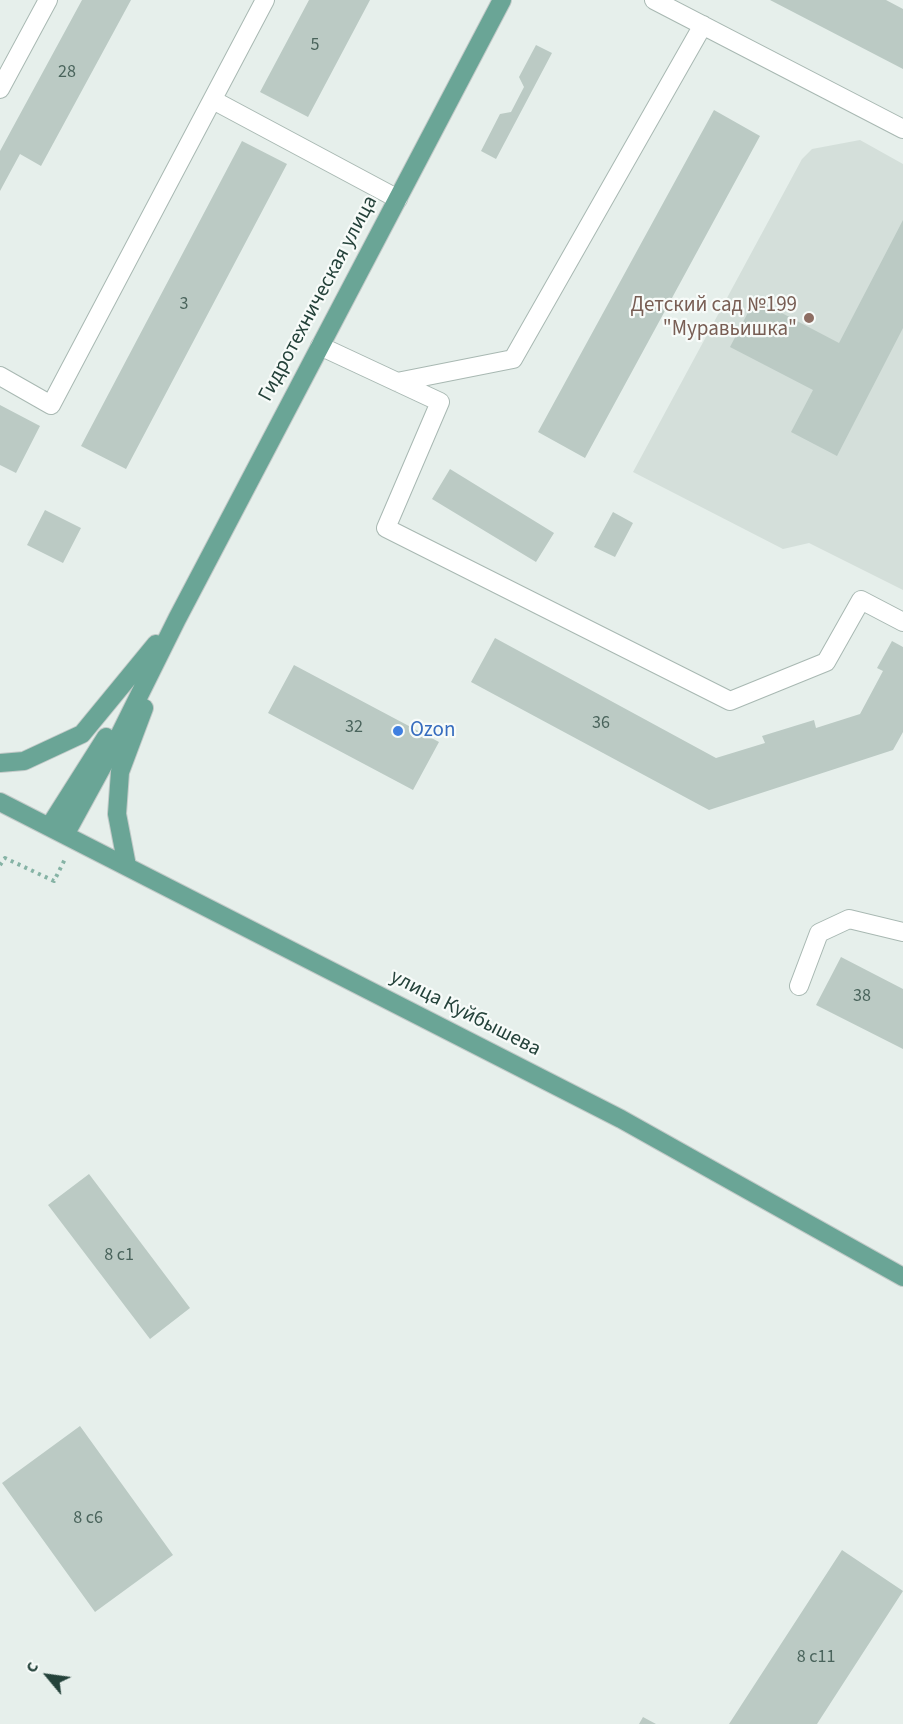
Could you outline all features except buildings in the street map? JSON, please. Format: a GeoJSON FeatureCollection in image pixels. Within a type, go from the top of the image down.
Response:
{"type":"FeatureCollection","features":[{"type":"Feature","properties":{"kind":"main road","name":"Гидротехническая улица"},"geometry":{"type":"LineString","coordinates":[[177,619],[502,0]]}},
{"type":"Feature","properties":{"kind":"main road"},"geometry":{"type":"LineString","coordinates":[[0,763],[24,761],[82,734],[177,619]]}},
{"type":"Feature","properties":{"kind":"main road"},"geometry":{"type":"LineString","coordinates":[[49,827],[177,619]]}},
{"type":"Feature","properties":{"kind":"main road"},"geometry":{"type":"LineString","coordinates":[[70,838],[177,619]]}},
{"type":"Feature","properties":{"kind":"main road"},"geometry":{"type":"LineString","coordinates":[[127,866],[117,814],[120,772],[177,619]]}},
{"type":"Feature","properties":{"kind":"main road","name":"улица Куйбышева"},"geometry":{"type":"LineString","coordinates":[[0,802],[621,1119],[903,1277]]}},
{"type":"Feature","properties":{"kind":"lane"},"geometry":{"type":"LineString","coordinates":[[0,89],[48,0]]}},
{"type":"Feature","properties":{"kind":"lane"},"geometry":{"type":"LineString","coordinates":[[0,376],[51,405],[265,0]]}},
{"type":"Feature","properties":{"kind":"lane"},"geometry":{"type":"LineString","coordinates":[[654,0],[903,129]]}},
{"type":"Feature","properties":{"kind":"lane"},"geometry":{"type":"LineString","coordinates":[[398,382],[513,360],[703,25]]}},
{"type":"Feature","properties":{"kind":"lane"},"geometry":{"type":"LineString","coordinates":[[213,100],[398,199]]}},
{"type":"Feature","properties":{"kind":"lane"},"geometry":{"type":"LineString","coordinates":[[320,345],[440,402],[386,528],[730,701],[826,662],[861,600],[903,622]]}},
{"type":"Feature","properties":{"kind":"lane"},"geometry":{"type":"LineString","coordinates":[[799,986],[819,933],[849,918],[898,933],[903,932]]}},
{"type":"Feature","properties":{"kind":"path"},"geometry":{"type":"LineString","coordinates":[[0,864],[4,858],[54,881],[70,838]]}},
{"type":"Feature","properties":{"kind":"shaded area","name":"Детский сад №199 \"Муравьишка\""},"geometry":{"type":"Polygon","coordinates":[[[860,140],[903,164],[903,590],[809,543],[783,549],[633,472],[802,159],[812,149],[860,140]]]}},
{"type":"Feature","properties":{"kind":"place","name":"Детский сад №199 \"Муравьишка\""},"geometry":{"type":"Point","coordinates":[809,318]}},
{"type":"Feature","properties":{"kind":"place","name":"Ozon"},"geometry":{"type":"Point","coordinates":[398,731]}}]}
